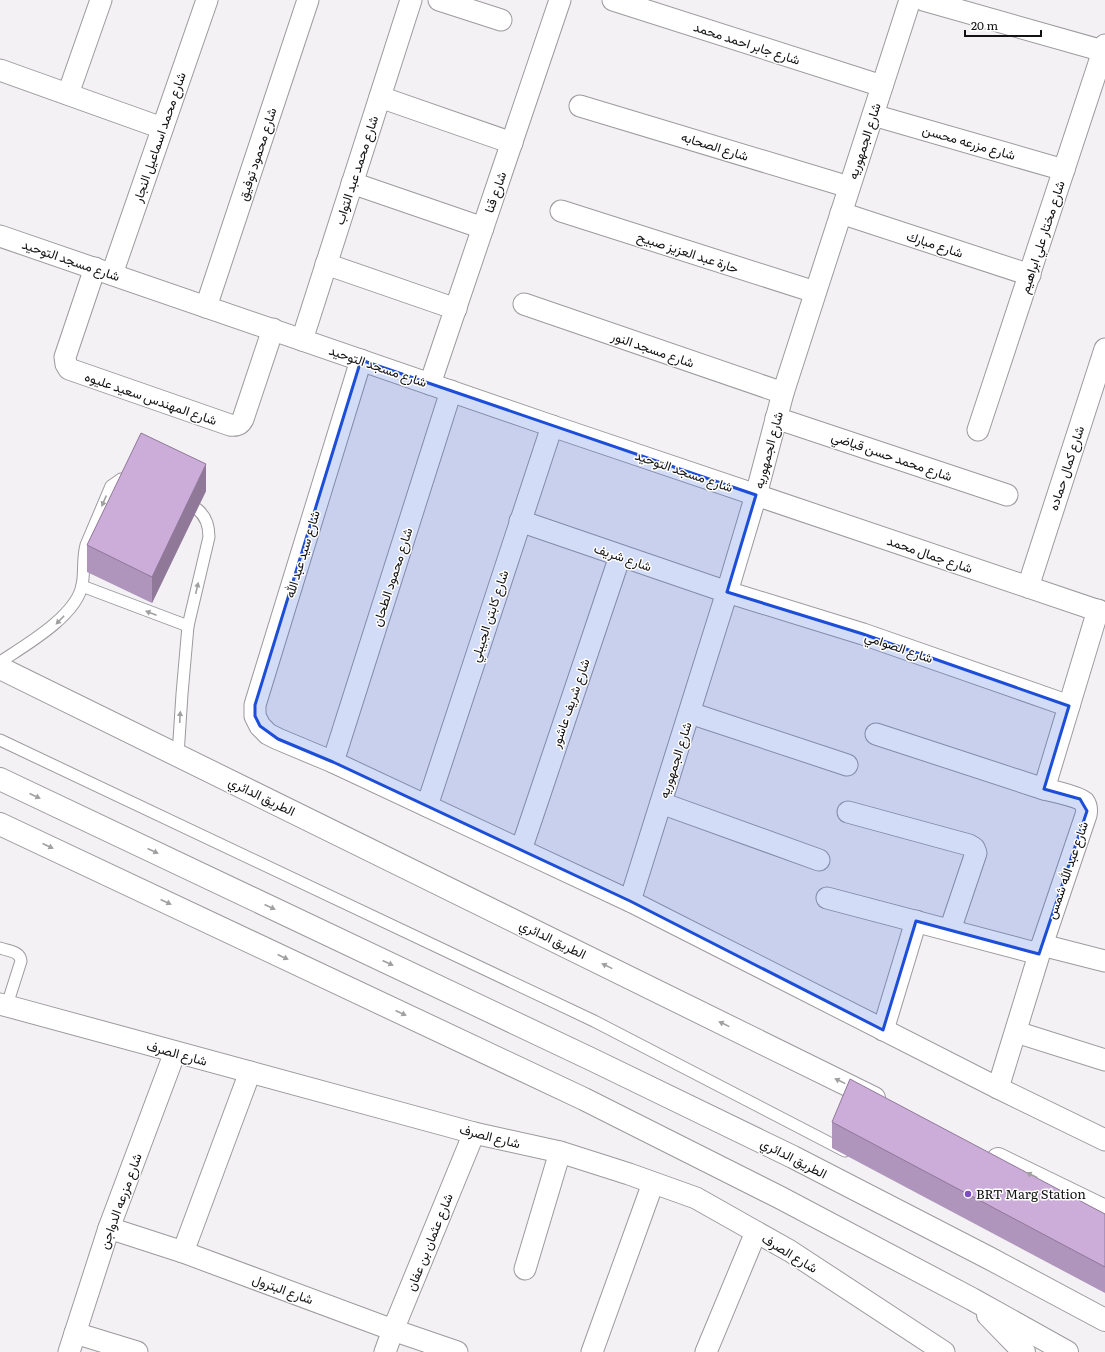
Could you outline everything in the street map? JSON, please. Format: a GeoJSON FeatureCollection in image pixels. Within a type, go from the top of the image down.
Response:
{"type":"FeatureCollection","features":[{"type":"Feature","properties":{"kind":"highway","name":"الطريق الدائري"},"geometry":{"type":"LineString","coordinates":[[0,668],[891,1106]]}},
{"type":"Feature","properties":{"kind":"highway","name":"الطريق الدائري"},"geometry":{"type":"LineString","coordinates":[[0,779],[593,1060],[779,1150],[989,1258],[1105,1320]]}},
{"type":"Feature","properties":{"kind":"highway"},"geometry":{"type":"LineString","coordinates":[[0,824],[584,1099],[779,1198],[972,1299],[1067,1352]]}},
{"type":"Feature","properties":{"kind":"highway"},"geometry":{"type":"LineString","coordinates":[[984,1152],[1105,1211]]}},
{"type":"Feature","properties":{"kind":"highway"},"geometry":{"type":"LineString","coordinates":[[972,1299],[1024,1352]]}},
{"type":"Feature","properties":{"kind":"street"},"geometry":{"type":"LineString","coordinates":[[68,94],[101,0]]}},
{"type":"Feature","properties":{"kind":"street","name":"شارع محمد اسماعيل النجار"},"geometry":{"type":"LineString","coordinates":[[103,271],[162,128],[207,0]]}},
{"type":"Feature","properties":{"kind":"street","name":"شارع محمود توفيق"},"geometry":{"type":"LineString","coordinates":[[206,307],[308,0]]}},
{"type":"Feature","properties":{"kind":"street","name":"شارع محمد عبد التواب"},"geometry":{"type":"LineString","coordinates":[[302,340],[411,0]]}},
{"type":"Feature","properties":{"kind":"street"},"geometry":{"type":"LineString","coordinates":[[439,0],[501,20]]}},
{"type":"Feature","properties":{"kind":"street","name":"شارع قنا"},"geometry":{"type":"LineString","coordinates":[[430,384],[560,0]]}},
{"type":"Feature","properties":{"kind":"street","name":"شارع جابر احمد محمد"},"geometry":{"type":"LineString","coordinates":[[613,0],[882,86]]}},
{"type":"Feature","properties":{"kind":"street","name":"شارع الجمهوريه"},"geometry":{"type":"LineString","coordinates":[[630,901],[727,592],[756,495],[783,394],[910,0]]}},
{"type":"Feature","properties":{"kind":"street"},"geometry":{"type":"LineString","coordinates":[[923,0],[1104,48]]}},
{"type":"Feature","properties":{"kind":"street","name":"شارع مختار علي ابراهيم"},"geometry":{"type":"LineString","coordinates":[[978,430],[1104,48]]}},
{"type":"Feature","properties":{"kind":"street"},"geometry":{"type":"LineString","coordinates":[[0,70],[162,128]]}},
{"type":"Feature","properties":{"kind":"street"},"geometry":{"type":"LineString","coordinates":[[380,97],[512,143]]}},
{"type":"Feature","properties":{"kind":"street","name":"شارع الصحابه"},"geometry":{"type":"LineString","coordinates":[[580,106],[849,187]]}},
{"type":"Feature","properties":{"kind":"street","name":"شارع مزرعه محسن"},"geometry":{"type":"LineString","coordinates":[[873,115],[1064,170]]}},
{"type":"Feature","properties":{"kind":"street"},"geometry":{"type":"LineString","coordinates":[[352,182],[483,228]]}},
{"type":"Feature","properties":{"kind":"street","name":"حارة عبد العزيز صبيح"},"geometry":{"type":"LineString","coordinates":[[561,211],[815,292]]}},
{"type":"Feature","properties":{"kind":"street","name":"شارع مبارك"},"geometry":{"type":"LineString","coordinates":[[841,213],[1030,274]]}},
{"type":"Feature","properties":{"kind":"street","name":"شارع مسجد التوحيد"},"geometry":{"type":"LineString","coordinates":[[0,236],[756,495]]}},
{"type":"Feature","properties":{"kind":"street"},"geometry":{"type":"LineString","coordinates":[[326,264],[456,309]]}},
{"type":"Feature","properties":{"kind":"street","name":"شارع المهندس سعيد عليوه"},"geometry":{"type":"LineString","coordinates":[[103,271],[65,358],[69,369],[215,420],[236,426],[241,423],[273,329]]}},
{"type":"Feature","properties":{"kind":"street","name":"شارع مسجد النور"},"geometry":{"type":"LineString","coordinates":[[524,304],[783,394]]}},
{"type":"Feature","properties":{"kind":"street","name":"شارع كمال حماده"},"geometry":{"type":"LineString","coordinates":[[1028,587],[1105,349]]}},
{"type":"Feature","properties":{"kind":"street","name":"شارع سيد عبد الله"},"geometry":{"type":"LineString","coordinates":[[361,360],[255,704],[255,716],[260,726],[268,734],[278,740],[333,762],[630,901],[998,1088],[1105,1140]]}},
{"type":"Feature","properties":{"kind":"street","name":"شارع محمود الطحان"},"geometry":{"type":"LineString","coordinates":[[333,762],[451,391]]}},
{"type":"Feature","properties":{"kind":"street","name":"شارع محمد حسن قياضي"},"geometry":{"type":"LineString","coordinates":[[776,418],[1007,495]]}},
{"type":"Feature","properties":{"kind":"street","name":"شارع كابتن الجيبلي"},"geometry":{"type":"LineString","coordinates":[[427,806],[552,426]]}},
{"type":"Feature","properties":{"kind":"street","name":"شارع جمال محمد"},"geometry":{"type":"LineString","coordinates":[[756,495],[1101,611]]}},
{"type":"Feature","properties":{"kind":"street","name":"شارع شريف"},"geometry":{"type":"LineString","coordinates":[[520,521],[727,592]]}},
{"type":"Feature","properties":{"kind":"street","name":"شارع شريف عاشور"},"geometry":{"type":"LineString","coordinates":[[521,850],[620,556]]}},
{"type":"Feature","properties":{"kind":"street","name":"شارع الصوامي"},"geometry":{"type":"LineString","coordinates":[[727,592],[863,634],[1069,706]]}},
{"type":"Feature","properties":{"kind":"street"},"geometry":{"type":"LineString","coordinates":[[1044,789],[1069,706],[1101,611]]}},
{"type":"Feature","properties":{"kind":"street"},"geometry":{"type":"LineString","coordinates":[[690,713],[847,764]]}},
{"type":"Feature","properties":{"kind":"street","name":"شارع عبد الله شمس"},"geometry":{"type":"LineString","coordinates":[[876,734],[1044,789],[1080,799],[1086,804],[1087,811],[1040,950],[998,1088]]}},
{"type":"Feature","properties":{"kind":"street"},"geometry":{"type":"LineString","coordinates":[[661,804],[819,860]]}},
{"type":"Feature","properties":{"kind":"street"},"geometry":{"type":"LineString","coordinates":[[848,812],[969,845],[974,848],[976,854],[950,930]]}},
{"type":"Feature","properties":{"kind":"street"},"geometry":{"type":"LineString","coordinates":[[827,898],[950,930],[1040,950],[1105,961]]}},
{"type":"Feature","properties":{"kind":"street"},"geometry":{"type":"LineString","coordinates":[[883,1030],[916,921]]}},
{"type":"Feature","properties":{"kind":"street","name":"شارع الصرف"},"geometry":{"type":"LineString","coordinates":[[3,1004],[474,1133],[560,1152],[696,1198],[790,1251],[944,1352]]}},
{"type":"Feature","properties":{"kind":"street"},"geometry":{"type":"LineString","coordinates":[[1016,1032],[1105,1060]]}},
{"type":"Feature","properties":{"kind":"street","name":"شارع مزرعه الدواجن"},"geometry":{"type":"LineString","coordinates":[[72,1343],[109,1228],[175,1052]]}},
{"type":"Feature","properties":{"kind":"street"},"geometry":{"type":"LineString","coordinates":[[183,1252],[250,1072]]}},
{"type":"Feature","properties":{"kind":"street","name":"شارع عثمان بن عفان"},"geometry":{"type":"LineString","coordinates":[[385,1352],[474,1133]]}},
{"type":"Feature","properties":{"kind":"street"},"geometry":{"type":"LineString","coordinates":[[525,1269],[560,1152]]}},
{"type":"Feature","properties":{"kind":"street"},"geometry":{"type":"LineString","coordinates":[[592,1352],[653,1183]]}},
{"type":"Feature","properties":{"kind":"street","name":"شارع البترول"},"geometry":{"type":"LineString","coordinates":[[109,1228],[183,1252],[393,1330],[457,1352]]}},
{"type":"Feature","properties":{"kind":"street"},"geometry":{"type":"LineString","coordinates":[[706,1352],[756,1232]]}},
{"type":"Feature","properties":{"kind":"street"},"geometry":{"type":"LineString","coordinates":[[72,1343],[137,1352]]}},
{"type":"Feature","properties":{"kind":"lane"},"geometry":{"type":"LineString","coordinates":[[0,662],[56,624],[76,599],[82,586],[86,545],[108,491],[116,482],[122,479],[132,479]]}},
{"type":"Feature","properties":{"kind":"lane"},"geometry":{"type":"LineString","coordinates":[[178,756],[188,626],[209,537],[209,528],[206,520],[197,509]]}},
{"type":"Feature","properties":{"kind":"lane"},"geometry":{"type":"LineString","coordinates":[[82,586],[188,626]]}},
{"type":"Feature","properties":{"kind":"lane"},"geometry":{"type":"LineString","coordinates":[[0,740],[594,1021],[856,1157]]}},
{"type":"Feature","properties":{"kind":"lane"},"geometry":{"type":"LineString","coordinates":[[0,948],[18,954],[20,957],[20,962],[3,1004]]}},
{"type":"Feature","properties":{"kind":"highlighted area"},"geometry":{"type":"Polygon","coordinates":[[[361,360],[756,495],[727,592],[863,634],[1069,706],[1044,789],[1080,799],[1087,811],[1039,954],[916,921],[883,1030],[630,901],[333,762],[278,739],[260,726],[255,716],[255,705],[361,360]]]}},
{"type":"Feature","properties":{"kind":"building"},"geometry":{"type":"Polygon","coordinates":[[[141,433],[206,464],[152,577],[87,545],[141,433]]]}},
{"type":"Feature","properties":{"kind":"building"},"geometry":{"type":"Polygon","coordinates":[[[850,1079],[1105,1214],[1105,1267],[832,1122],[850,1079]]]}},
{"type":"Feature","properties":{"kind":"place","name":"BRT Marg Station"},"geometry":{"type":"Point","coordinates":[968,1194]}}]}
